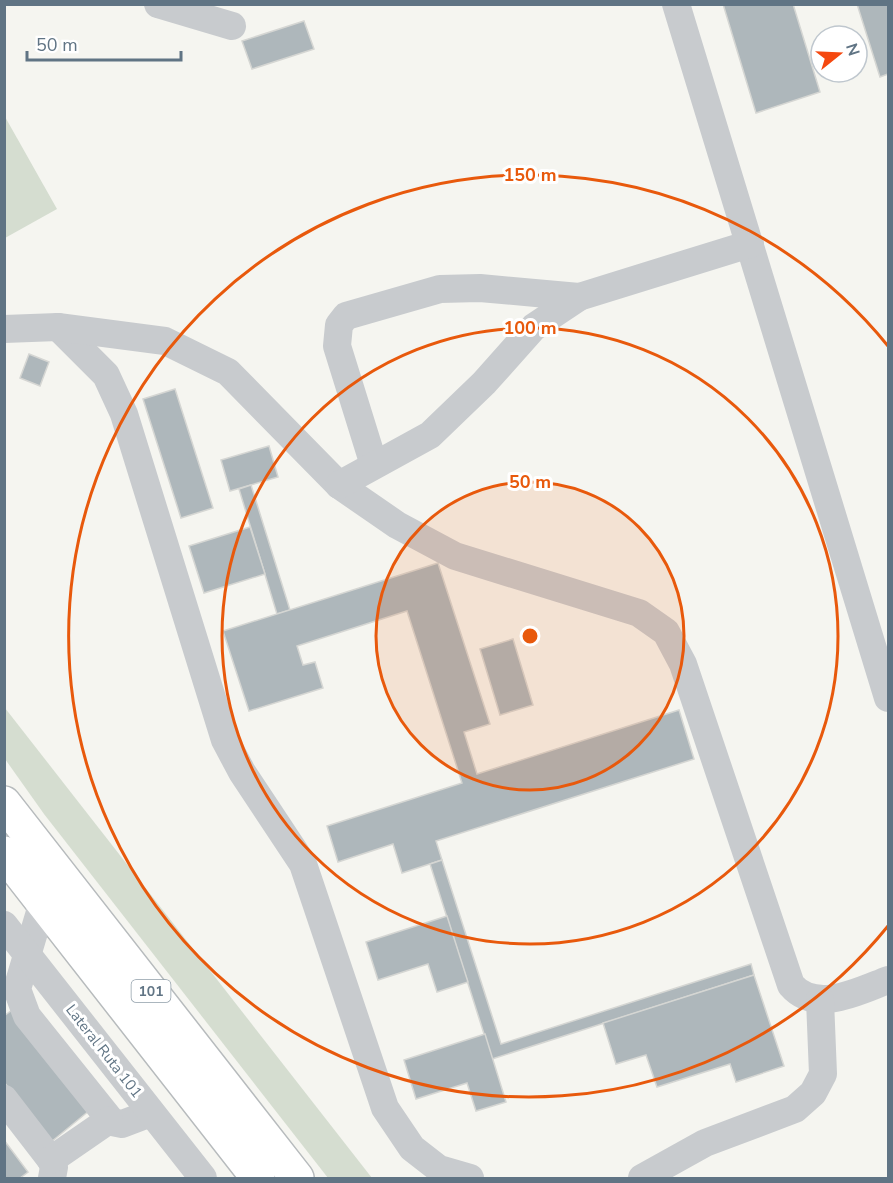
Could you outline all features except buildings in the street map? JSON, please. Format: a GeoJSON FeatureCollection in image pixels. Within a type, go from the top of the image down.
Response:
{"type":"FeatureCollection","features":[{"type":"Feature","properties":{"kind":"highway","name":"101"},"geometry":{"type":"LineString","coordinates":[[4,803],[297,1179]]}},
{"type":"Feature","properties":{"kind":"highway","name":"101"},"geometry":{"type":"LineString","coordinates":[[4,853],[258,1179]]}},
{"type":"Feature","properties":{"kind":"street"},"geometry":{"type":"LineString","coordinates":[[158,4],[232,26]]}},
{"type":"Feature","properties":{"kind":"street"},"geometry":{"type":"LineString","coordinates":[[676,4],[888,698]]}},
{"type":"Feature","properties":{"kind":"street"},"geometry":{"type":"LineString","coordinates":[[339,484],[430,435],[484,383],[534,327],[579,297],[750,243]]}},
{"type":"Feature","properties":{"kind":"street"},"geometry":{"type":"LineString","coordinates":[[374,465],[337,345],[339,325],[346,316],[441,289],[480,288],[579,297]]}},
{"type":"Feature","properties":{"kind":"street"},"geometry":{"type":"LineString","coordinates":[[4,329],[58,327],[165,341],[228,372],[339,484],[397,525],[455,556],[639,613],[666,632],[683,664],[791,985],[799,995],[820,1000],[844,996],[888,980]]}},
{"type":"Feature","properties":{"kind":"street"},"geometry":{"type":"LineString","coordinates":[[58,327],[106,375],[123,414],[225,740],[242,772],[303,864],[385,1108],[412,1148],[439,1169],[470,1179]]}},
{"type":"Feature","properties":{"kind":"street"},"geometry":{"type":"LineString","coordinates":[[43,902],[28,954],[11,995],[109,1120],[122,1124],[151,1113]]}},
{"type":"Feature","properties":{"kind":"street","name":"Lateral Ruta 101"},"geometry":{"type":"LineString","coordinates":[[4,925],[203,1179]]}},
{"type":"Feature","properties":{"kind":"street"},"geometry":{"type":"LineString","coordinates":[[642,1179],[705,1143],[795,1109],[813,1093],[823,1074],[820,1000]]}},
{"type":"Feature","properties":{"kind":"street"},"geometry":{"type":"LineString","coordinates":[[4,1099],[51,1169],[109,1120]]}},
{"type":"Feature","properties":{"kind":"shaded area"},"geometry":{"type":"Polygon","coordinates":[[[4,115],[57,209],[5,238],[4,238],[4,115]]]}},
{"type":"Feature","properties":{"kind":"shaded area"},"geometry":{"type":"Polygon","coordinates":[[[5,708],[372,1178],[328,1178],[44,814],[5,759],[5,708]]]}}]}
